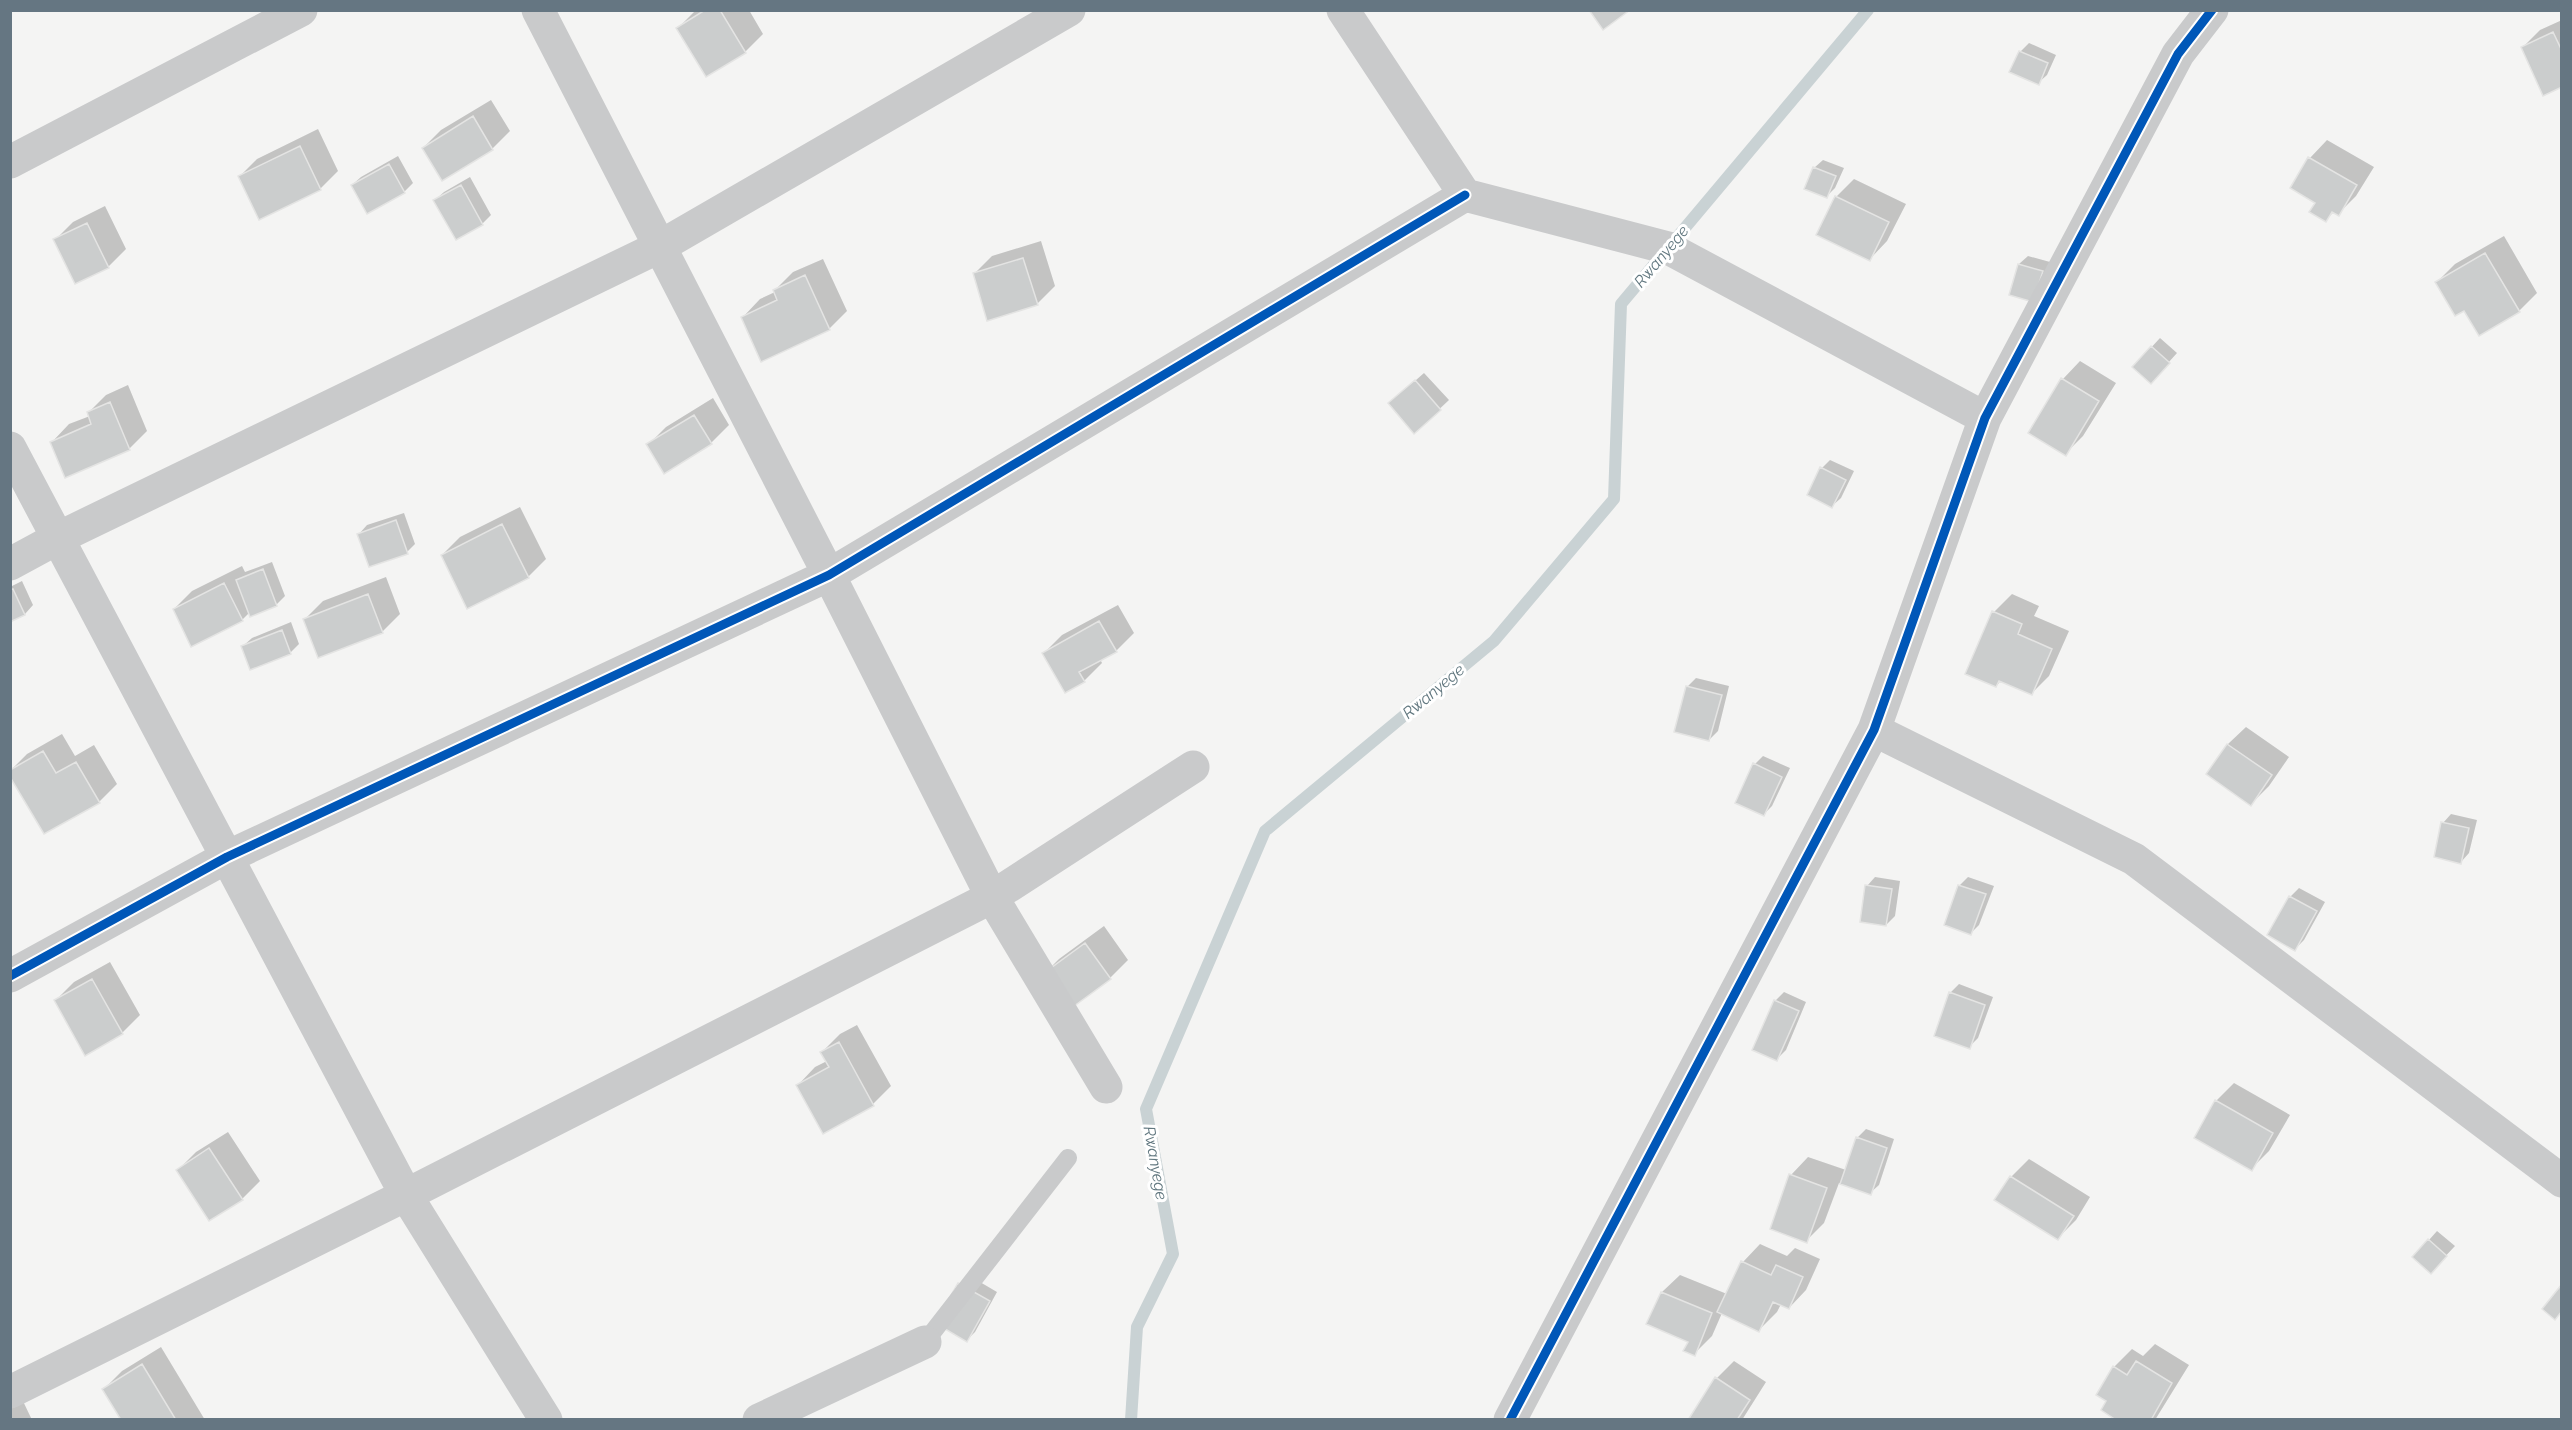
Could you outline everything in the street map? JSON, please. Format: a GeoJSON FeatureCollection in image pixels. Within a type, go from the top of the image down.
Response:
{"type":"FeatureCollection","features":[{"type":"Feature","properties":{"kind":"street"},"geometry":{"type":"LineString","coordinates":[[10,162],[301,10]]}},
{"type":"Feature","properties":{"kind":"street"},"geometry":{"type":"LineString","coordinates":[[538,10],[992,897],[1106,1087]]}},
{"type":"Feature","properties":{"kind":"street"},"geometry":{"type":"LineString","coordinates":[[10,564],[58,538],[659,247],[1069,10]]}},
{"type":"Feature","properties":{"kind":"street"},"geometry":{"type":"LineString","coordinates":[[1343,10],[1465,195],[1668,249],[1985,418]]}},
{"type":"Feature","properties":{"kind":"street"},"geometry":{"type":"LineString","coordinates":[[1510,1419],[1874,730],[1985,418],[2178,54],[2212,10]]}},
{"type":"Feature","properties":{"kind":"street"},"geometry":{"type":"LineString","coordinates":[[10,976],[227,857],[829,575],[1465,195]]}},
{"type":"Feature","properties":{"kind":"street"},"geometry":{"type":"LineString","coordinates":[[10,448],[406,1195],[546,1419]]}},
{"type":"Feature","properties":{"kind":"street"},"geometry":{"type":"LineString","coordinates":[[1874,730],[2134,859],[2562,1181]]}},
{"type":"Feature","properties":{"kind":"street"},"geometry":{"type":"LineString","coordinates":[[10,1392],[406,1195],[992,897],[1193,767]]}},
{"type":"Feature","properties":{"kind":"street"},"geometry":{"type":"LineString","coordinates":[[759,1419],[925,1342]]}},
{"type":"Feature","properties":{"kind":"lane"},"geometry":{"type":"LineString","coordinates":[[925,1342],[1068,1158]]}},
{"type":"Feature","properties":{"kind":"building"},"geometry":{"type":"Polygon","coordinates":[[[705,10],[720,10],[746,53],[706,77],[676,28],[705,10]]]}},
{"type":"Feature","properties":{"kind":"building"},"geometry":{"type":"Polygon","coordinates":[[[1589,10],[1630,10],[1603,30],[1589,10]]]}},
{"type":"Feature","properties":{"kind":"building"},"geometry":{"type":"Polygon","coordinates":[[[2553,32],[2562,51],[2562,87],[2543,96],[2521,47],[2553,32]]]}},
{"type":"Feature","properties":{"kind":"building"},"geometry":{"type":"Polygon","coordinates":[[[2019,51],[2048,63],[2039,85],[2009,72],[2019,51]]]}},
{"type":"Feature","properties":{"kind":"building"},"geometry":{"type":"Polygon","coordinates":[[[473,116],[493,150],[442,181],[422,148],[473,116]]]}},
{"type":"Feature","properties":{"kind":"building"},"geometry":{"type":"Polygon","coordinates":[[[300,146],[321,190],[259,220],[238,176],[300,146]]]}},
{"type":"Feature","properties":{"kind":"building"},"geometry":{"type":"Polygon","coordinates":[[[2308,157],[2357,185],[2339,216],[2332,212],[2326,222],[2309,212],[2315,203],[2290,188],[2308,157]]]}},
{"type":"Feature","properties":{"kind":"building"},"geometry":{"type":"Polygon","coordinates":[[[389,164],[405,193],[367,214],[351,185],[389,164]]]}},
{"type":"Feature","properties":{"kind":"building"},"geometry":{"type":"Polygon","coordinates":[[[1813,167],[1836,176],[1827,198],[1804,189],[1813,167]]]}},
{"type":"Feature","properties":{"kind":"building"},"geometry":{"type":"Polygon","coordinates":[[[461,185],[483,225],[456,240],[433,200],[461,185]]]}},
{"type":"Feature","properties":{"kind":"building"},"geometry":{"type":"Polygon","coordinates":[[[1835,196],[1889,222],[1870,261],[1816,235],[1835,196]]]}},
{"type":"Feature","properties":{"kind":"building"},"geometry":{"type":"Polygon","coordinates":[[[87,223],[109,268],[75,284],[53,239],[87,223]]]}},
{"type":"Feature","properties":{"kind":"building"},"geometry":{"type":"Polygon","coordinates":[[[2485,253],[2520,312],[2479,336],[2464,311],[2455,316],[2435,282],[2485,253]]]}},
{"type":"Feature","properties":{"kind":"building"},"geometry":{"type":"Polygon","coordinates":[[[1023,258],[1038,305],[987,321],[973,273],[1023,258]]]}},
{"type":"Feature","properties":{"kind":"building"},"geometry":{"type":"Polygon","coordinates":[[[2018,264],[2043,271],[2033,302],[2009,295],[2018,264]]]}},
{"type":"Feature","properties":{"kind":"building"},"geometry":{"type":"Polygon","coordinates":[[[805,275],[830,330],[761,362],[741,317],[777,300],[773,290],[805,275]]]}},
{"type":"Feature","properties":{"kind":"building"},"geometry":{"type":"Polygon","coordinates":[[[2151,346],[2170,363],[2151,384],[2132,367],[2151,346]]]}},
{"type":"Feature","properties":{"kind":"building"},"geometry":{"type":"Polygon","coordinates":[[[2061,378],[2099,401],[2066,456],[2028,433],[2061,378]]]}},
{"type":"Feature","properties":{"kind":"building"},"geometry":{"type":"Polygon","coordinates":[[[1415,380],[1441,410],[1414,434],[1388,403],[1415,380]]]}},
{"type":"Feature","properties":{"kind":"building"},"geometry":{"type":"Polygon","coordinates":[[[110,402],[130,450],[65,478],[50,442],[91,424],[87,412],[110,402]]]}},
{"type":"Feature","properties":{"kind":"building"},"geometry":{"type":"Polygon","coordinates":[[[694,415],[712,444],[664,474],[646,444],[694,415]]]}},
{"type":"Feature","properties":{"kind":"building"},"geometry":{"type":"Polygon","coordinates":[[[1820,467],[1846,480],[1832,508],[1807,495],[1820,467]]]}},
{"type":"Feature","properties":{"kind":"building"},"geometry":{"type":"Polygon","coordinates":[[[396,520],[408,554],[369,567],[357,534],[396,520]]]}},
{"type":"Feature","properties":{"kind":"building"},"geometry":{"type":"Polygon","coordinates":[[[502,524],[529,578],[467,609],[441,555],[502,524]]]}},
{"type":"Feature","properties":{"kind":"building"},"geometry":{"type":"Polygon","coordinates":[[[263,569],[277,606],[250,617],[236,580],[263,569]]]}},
{"type":"Feature","properties":{"kind":"building"},"geometry":{"type":"Polygon","coordinates":[[[224,583],[243,621],[191,647],[173,609],[224,583]]]}},
{"type":"Feature","properties":{"kind":"building"},"geometry":{"type":"Polygon","coordinates":[[[13,589],[25,615],[10,622],[10,590],[13,589]]]}},
{"type":"Feature","properties":{"kind":"building"},"geometry":{"type":"Polygon","coordinates":[[[368,594],[383,633],[318,658],[303,619],[368,594]]]}},
{"type":"Feature","properties":{"kind":"building"},"geometry":{"type":"Polygon","coordinates":[[[1992,611],[2022,624],[2018,634],[2052,649],[2032,695],[1999,681],[1996,687],[1965,674],[1992,611]]]}},
{"type":"Feature","properties":{"kind":"building"},"geometry":{"type":"Polygon","coordinates":[[[1099,621],[1117,652],[1079,672],[1085,682],[1065,693],[1042,653],[1099,621]]]}},
{"type":"Feature","properties":{"kind":"building"},"geometry":{"type":"Polygon","coordinates":[[[282,630],[291,654],[250,670],[241,646],[282,630]]]}},
{"type":"Feature","properties":{"kind":"building"},"geometry":{"type":"Polygon","coordinates":[[[1686,686],[1722,695],[1709,741],[1674,732],[1686,686]]]}},
{"type":"Feature","properties":{"kind":"building"},"geometry":{"type":"Polygon","coordinates":[[[2227,744],[2272,775],[2251,806],[2206,774],[2227,744]]]}},
{"type":"Feature","properties":{"kind":"building"},"geometry":{"type":"Polygon","coordinates":[[[43,751],[56,773],[76,762],[100,803],[44,834],[10,777],[10,770],[43,751]]]}},
{"type":"Feature","properties":{"kind":"building"},"geometry":{"type":"Polygon","coordinates":[[[1753,763],[1782,777],[1764,816],[1735,803],[1753,763]]]}},
{"type":"Feature","properties":{"kind":"building"},"geometry":{"type":"Polygon","coordinates":[[[2441,822],[2469,828],[2461,864],[2434,857],[2441,822]]]}},
{"type":"Feature","properties":{"kind":"building"},"geometry":{"type":"Polygon","coordinates":[[[1865,885],[1892,889],[1886,926],[1860,922],[1865,885]]]}},
{"type":"Feature","properties":{"kind":"building"},"geometry":{"type":"Polygon","coordinates":[[[1958,885],[1986,894],[1971,935],[1944,925],[1958,885]]]}},
{"type":"Feature","properties":{"kind":"building"},"geometry":{"type":"Polygon","coordinates":[[[2289,896],[2317,911],[2295,951],[2267,935],[2289,896]]]}},
{"type":"Feature","properties":{"kind":"building"},"geometry":{"type":"Polygon","coordinates":[[[1085,943],[1111,979],[1066,1012],[1040,976],[1085,943]]]}},
{"type":"Feature","properties":{"kind":"building"},"geometry":{"type":"Polygon","coordinates":[[[92,979],[123,1034],[85,1056],[54,1000],[92,979]]]}},
{"type":"Feature","properties":{"kind":"building"},"geometry":{"type":"Polygon","coordinates":[[[1949,992],[1985,1005],[1970,1049],[1934,1036],[1949,992]]]}},
{"type":"Feature","properties":{"kind":"building"},"geometry":{"type":"Polygon","coordinates":[[[1774,1000],[1799,1011],[1777,1061],[1752,1050],[1774,1000]]]}},
{"type":"Feature","properties":{"kind":"building"},"geometry":{"type":"Polygon","coordinates":[[[839,1042],[874,1106],[823,1134],[796,1085],[829,1067],[820,1052],[839,1042]]]}},
{"type":"Feature","properties":{"kind":"building"},"geometry":{"type":"Polygon","coordinates":[[[2215,1100],[2273,1133],[2252,1171],[2194,1138],[2215,1100]]]}},
{"type":"Feature","properties":{"kind":"building"},"geometry":{"type":"Polygon","coordinates":[[[1856,1137],[1887,1148],[1871,1195],[1840,1184],[1856,1137]]]}},
{"type":"Feature","properties":{"kind":"building"},"geometry":{"type":"Polygon","coordinates":[[[209,1148],[243,1200],[209,1221],[176,1170],[209,1148]]]}},
{"type":"Feature","properties":{"kind":"building"},"geometry":{"type":"Polygon","coordinates":[[[1789,1174],[1827,1188],[1807,1243],[1770,1229],[1789,1174]]]}},
{"type":"Feature","properties":{"kind":"building"},"geometry":{"type":"Polygon","coordinates":[[[2010,1176],[2074,1216],[2058,1240],[1994,1200],[2010,1176]]]}},
{"type":"Feature","properties":{"kind":"building"},"geometry":{"type":"Polygon","coordinates":[[[2428,1239],[2447,1256],[2431,1274],[2412,1257],[2428,1239]]]}},
{"type":"Feature","properties":{"kind":"building"},"geometry":{"type":"Polygon","coordinates":[[[1741,1261],[1771,1275],[1776,1265],[1803,1277],[1789,1309],[1773,1302],[1759,1332],[1717,1312],[1741,1261]]]}},
{"type":"Feature","properties":{"kind":"building"},"geometry":{"type":"Polygon","coordinates":[[[958,1283],[990,1301],[967,1342],[935,1323],[958,1283]]]}},
{"type":"Feature","properties":{"kind":"building"},"geometry":{"type":"Polygon","coordinates":[[[2562,1284],[2562,1311],[2555,1320],[2542,1309],[2562,1284]]]}},
{"type":"Feature","properties":{"kind":"building"},"geometry":{"type":"Polygon","coordinates":[[[1661,1292],[1712,1313],[1695,1356],[1683,1351],[1688,1342],[1646,1324],[1661,1292]]]}},
{"type":"Feature","properties":{"kind":"building"},"geometry":{"type":"Polygon","coordinates":[[[2136,1361],[2172,1383],[2151,1420],[2116,1420],[2101,1410],[2106,1401],[2096,1395],[2113,1366],[2127,1375],[2136,1361]]]}},
{"type":"Feature","properties":{"kind":"building"},"geometry":{"type":"Polygon","coordinates":[[[142,1364],[176,1420],[121,1420],[102,1389],[142,1364]]]}},
{"type":"Feature","properties":{"kind":"building"},"geometry":{"type":"Polygon","coordinates":[[[1715,1377],[1750,1400],[1737,1420],[1688,1420],[1715,1377]]]}},
{"type":"Feature","properties":{"kind":"waterway","name":"Rwanyege"},"geometry":{"type":"LineString","coordinates":[[1131,1420],[1137,1327],[1173,1254],[1146,1109],[1265,831],[1494,641],[1614,499],[1621,304],[1868,10]]}},
{"type":"Feature","properties":{"kind":"cycle path"},"geometry":{"type":"LineString","coordinates":[[1510,1420],[1874,730],[1985,418],[2178,54],[2212,10]]}},
{"type":"Feature","properties":{"kind":"cycle path"},"geometry":{"type":"LineString","coordinates":[[10,976],[227,857],[829,575],[1465,195]]}}]}
